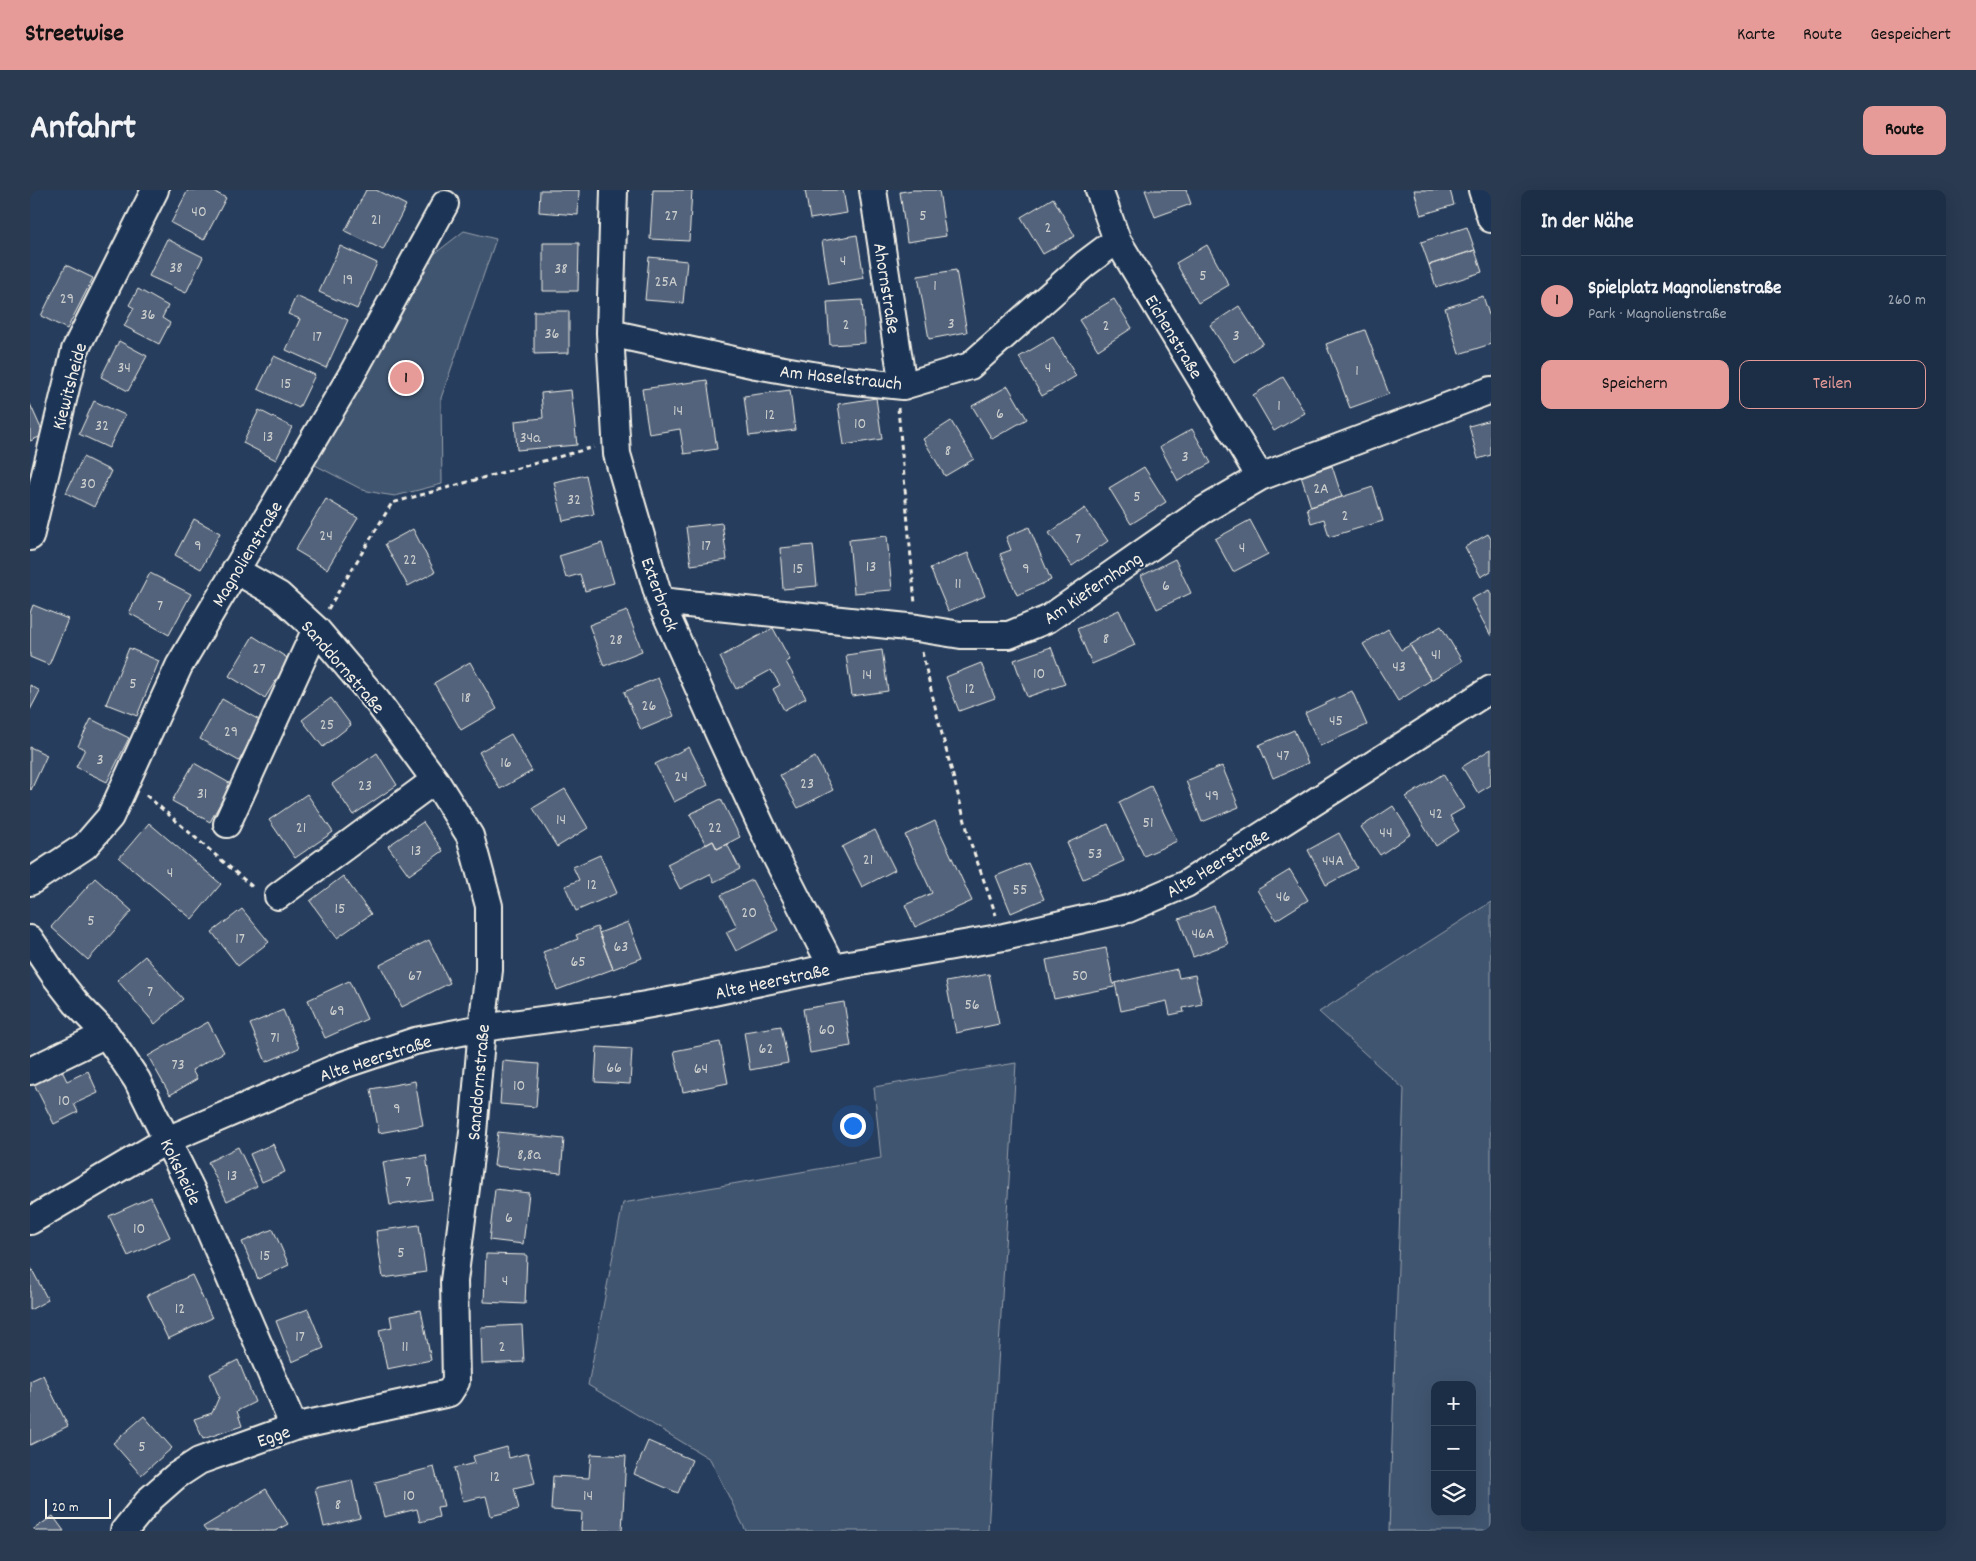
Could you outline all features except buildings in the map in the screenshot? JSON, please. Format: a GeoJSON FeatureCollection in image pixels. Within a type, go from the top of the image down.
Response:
{"type":"FeatureCollection","features":[{"type":"Feature","properties":{"kind":"street","name":"Kiewitsheide"},"geometry":{"type":"LineString","coordinates":[[30,537],[75,350],[155,190]]}},
{"type":"Feature","properties":{"kind":"street","name":"Exterbrock"},"geometry":{"type":"LineString","coordinates":[[614,190],[610,333],[617,454],[660,601],[765,833],[832,967]]}},
{"type":"Feature","properties":{"kind":"street","name":"Ahornstraße"},"geometry":{"type":"LineString","coordinates":[[872,190],[903,386]]}},
{"type":"Feature","properties":{"kind":"street","name":"Eichenstraße"},"geometry":{"type":"LineString","coordinates":[[1099,190],[1117,240],[1260,477]]}},
{"type":"Feature","properties":{"kind":"street"},"geometry":{"type":"LineString","coordinates":[[1482,190],[1491,219]]}},
{"type":"Feature","properties":{"kind":"street","name":"Magnolienstraße"},"geometry":{"type":"LineString","coordinates":[[30,882],[85,846],[110,817],[179,666],[351,376],[445,204]]}},
{"type":"Feature","properties":{"kind":"street","name":"Am Haselstrauch"},"geometry":{"type":"LineString","coordinates":[[610,333],[756,365],[835,378],[903,386],[970,366],[1085,264],[1117,240]]}},
{"type":"Feature","properties":{"kind":"street","name":"Am Kiefernhang"},"geometry":{"type":"LineString","coordinates":[[660,601],[917,628],[961,636],[1009,635],[1048,619],[1202,512],[1260,477],[1491,390]]}},
{"type":"Feature","properties":{"kind":"street","name":"Sanddornstraße"},"geometry":{"type":"LineString","coordinates":[[235,570],[279,596],[316,629],[377,701],[435,780],[470,836],[489,906],[489,970],[473,1132],[454,1281],[456,1382],[449,1393]]}},
{"type":"Feature","properties":{"kind":"street"},"geometry":{"type":"LineString","coordinates":[[227,824],[316,629]]}},
{"type":"Feature","properties":{"kind":"street","name":"Alte Heerstraße"},"geometry":{"type":"LineString","coordinates":[[30,1221],[167,1140],[340,1066],[415,1041],[482,1028],[641,1006],[747,986],[832,967],[1004,937],[1128,909],[1186,884],[1491,690]]}},
{"type":"Feature","properties":{"kind":"street"},"geometry":{"type":"LineString","coordinates":[[278,896],[435,780]]}},
{"type":"Feature","properties":{"kind":"street","name":"Koksheide"},"geometry":{"type":"LineString","coordinates":[[30,939],[70,996],[106,1034],[137,1080],[196,1199],[294,1427]]}},
{"type":"Feature","properties":{"kind":"street"},"geometry":{"type":"LineString","coordinates":[[30,1071],[106,1034]]}},
{"type":"Feature","properties":{"kind":"street","name":"Egge"},"geometry":{"type":"LineString","coordinates":[[124,1531],[150,1499],[176,1476],[199,1461],[294,1427],[449,1393]]}},
{"type":"Feature","properties":{"kind":"path"},"geometry":{"type":"LineString","coordinates":[[903,386],[898,411],[917,628],[938,719],[971,844],[1004,937]]}},
{"type":"Feature","properties":{"kind":"path"},"geometry":{"type":"LineString","coordinates":[[316,629],[392,503],[616,441]]}},
{"type":"Feature","properties":{"kind":"path"},"geometry":{"type":"LineString","coordinates":[[128,780],[256,889],[278,896]]}},
{"type":"Feature","properties":{"kind":"shaded area"},"geometry":{"type":"Polygon","coordinates":[[[464,231],[496,239],[441,398],[442,484],[395,496],[363,490],[313,464],[376,357],[429,258],[464,231]]]}},
{"type":"Feature","properties":{"kind":"shaded area"},"geometry":{"type":"Polygon","coordinates":[[[1491,902],[1491,1531],[1389,1531],[1404,1089],[1319,1012],[1491,902]]]}},
{"type":"Feature","properties":{"kind":"shaded area"},"geometry":{"type":"Polygon","coordinates":[[[1016,1063],[988,1531],[746,1531],[710,1459],[588,1385],[623,1203],[881,1158],[874,1087],[1016,1063]]]}},
{"type":"Feature","properties":{"kind":"place","name":"Spielplatz Magnolienstraße"},"geometry":{"type":"Point","coordinates":[406,378]}}]}
